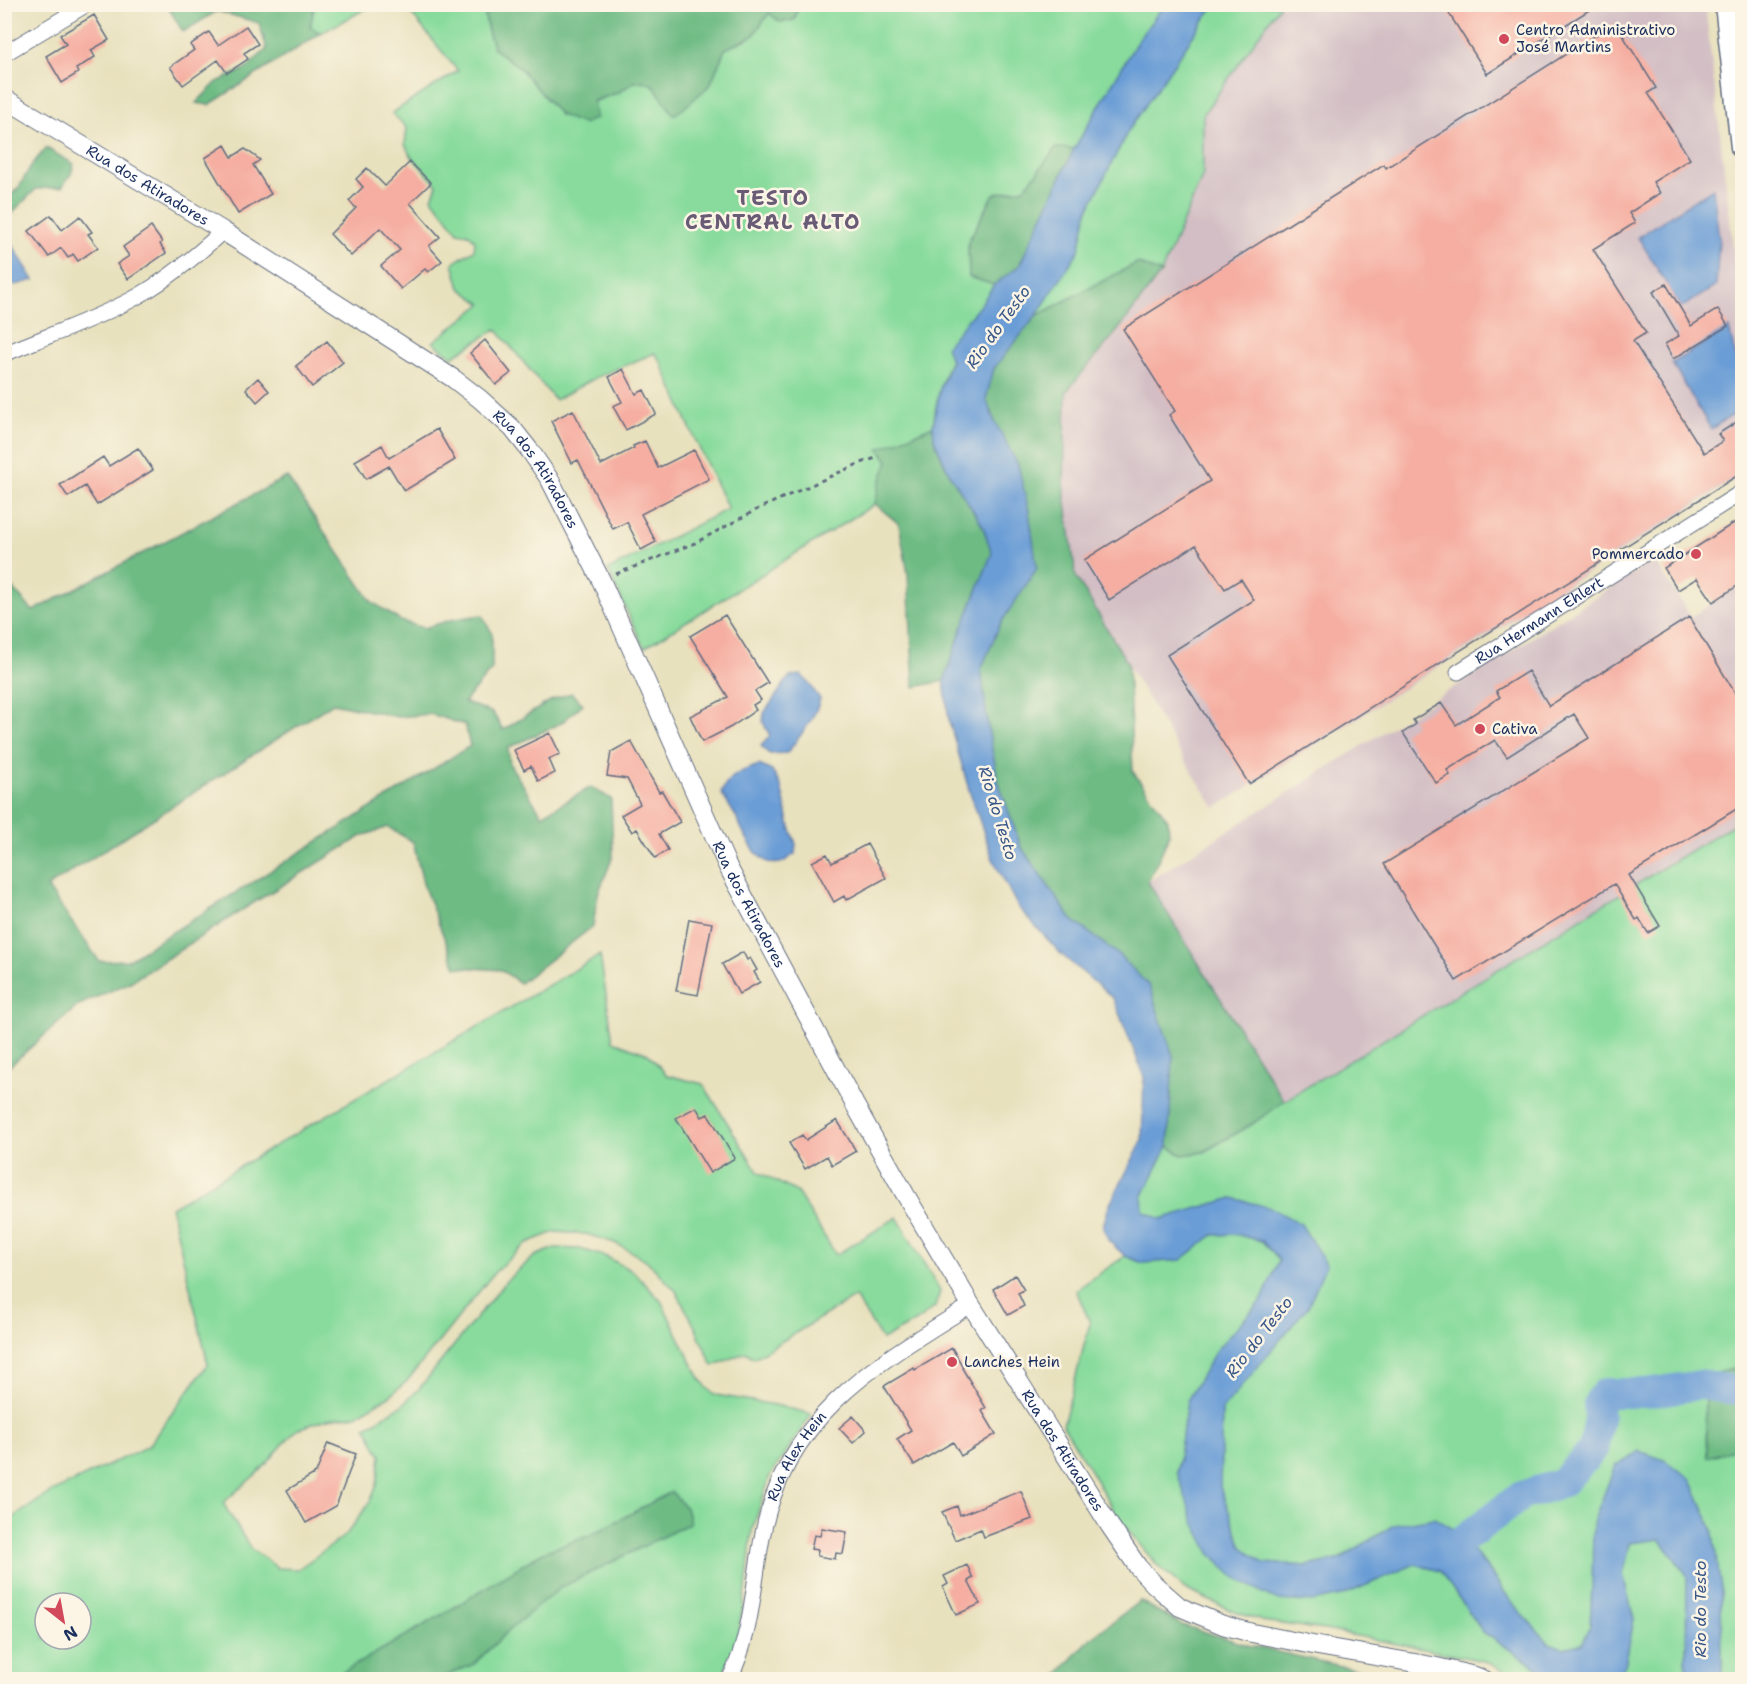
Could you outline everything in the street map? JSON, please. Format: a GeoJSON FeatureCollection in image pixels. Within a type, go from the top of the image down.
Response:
{"type":"FeatureCollection","features":[{"type":"Feature","properties":{"kind":"main road"},"geometry":{"type":"LineString","coordinates":[[1726,4],[1743,147]]}},
{"type":"Feature","properties":{"kind":"street"},"geometry":{"type":"LineString","coordinates":[[4,54],[87,4]]}},
{"type":"Feature","properties":{"kind":"street","name":"Rua dos Atiradores"},"geometry":{"type":"LineString","coordinates":[[4,98],[223,231],[454,380],[512,428],[531,452],[550,480],[600,580],[728,867],[855,1106],[971,1305],[1138,1567],[1180,1607],[1223,1625],[1252,1633],[1432,1666],[1485,1680]]}},
{"type":"Feature","properties":{"kind":"street"},"geometry":{"type":"LineString","coordinates":[[4,354],[133,299],[195,257],[223,231]]}},
{"type":"Feature","properties":{"kind":"street","name":"Rua Hermann Ehlert"},"geometry":{"type":"LineString","coordinates":[[1458,672],[1743,492]]}},
{"type":"Feature","properties":{"kind":"street","name":"Rua Alex Hein"},"geometry":{"type":"LineString","coordinates":[[729,1680],[744,1641],[763,1532],[779,1481],[796,1449],[826,1410],[847,1389],[884,1360],[971,1305]]}},
{"type":"Feature","properties":{"kind":"path"},"geometry":{"type":"LineString","coordinates":[[600,580],[695,543],[758,509],[858,464],[879,458]]}},
{"type":"Feature","properties":{"kind":"shaded area"},"geometry":{"type":"Polygon","coordinates":[[[1280,5],[1705,5],[1742,309],[1742,475],[1215,808],[1076,577],[1064,488],[1065,392],[1119,329],[1162,273],[1203,175],[1203,115],[1280,5]]]}},
{"type":"Feature","properties":{"kind":"shaded area","name":"Cativa"},"geometry":{"type":"Polygon","coordinates":[[[1654,560],[1691,617],[1742,584],[1742,819],[1284,1101],[1148,882],[1654,560]]]}},
{"type":"Feature","properties":{"kind":"green space"},"geometry":{"type":"Polygon","coordinates":[[[461,4],[463,6],[483,5],[494,49],[519,67],[542,94],[593,102],[619,92],[634,82],[643,81],[653,84],[674,115],[710,85],[725,49],[753,36],[769,12],[794,20],[800,5],[1164,5],[1138,40],[1074,149],[1056,149],[1025,188],[994,194],[968,242],[969,277],[994,285],[956,349],[944,376],[933,426],[880,449],[888,461],[875,504],[644,648],[608,570],[728,509],[655,353],[597,377],[555,400],[496,329],[452,357],[433,342],[482,304],[460,288],[453,263],[474,250],[475,241],[469,234],[458,232],[432,198],[437,185],[410,155],[405,144],[407,128],[392,113],[458,71],[404,5],[461,4]]]}},
{"type":"Feature","properties":{"kind":"green space"},"geometry":{"type":"Polygon","coordinates":[[[483,4],[800,5],[794,20],[780,22],[769,13],[753,36],[725,49],[710,85],[674,115],[653,85],[643,81],[634,82],[619,92],[593,101],[596,118],[583,124],[560,115],[519,67],[494,49],[483,4]]]}},
{"type":"Feature","properties":{"kind":"green space"},"geometry":{"type":"Polygon","coordinates":[[[167,5],[312,5],[314,7],[310,27],[321,33],[209,105],[196,103],[217,82],[245,69],[267,49],[259,23],[217,11],[183,32],[167,5]]]}},
{"type":"Feature","properties":{"kind":"green space"},"geometry":{"type":"Polygon","coordinates":[[[312,5],[373,5],[321,33],[310,28],[314,7],[312,5]]]}},
{"type":"Feature","properties":{"kind":"green space"},"geometry":{"type":"Polygon","coordinates":[[[1214,5],[1280,5],[1203,115],[1203,175],[1161,273],[1137,263],[1036,316],[1079,250],[1087,212],[1128,131],[1214,5]]]}},
{"type":"Feature","properties":{"kind":"green space"},"geometry":{"type":"Polygon","coordinates":[[[46,148],[74,164],[71,174],[62,187],[36,189],[5,220],[5,201],[19,187],[31,166],[46,148]]]}},
{"type":"Feature","properties":{"kind":"green space"},"geometry":{"type":"Polygon","coordinates":[[[1056,148],[1074,149],[1019,266],[994,285],[969,277],[968,242],[994,194],[1025,188],[1056,148]]]}},
{"type":"Feature","properties":{"kind":"green space"},"geometry":{"type":"Polygon","coordinates":[[[1137,263],[1161,273],[1119,329],[1066,392],[1064,488],[1076,577],[1128,664],[1133,772],[1168,820],[1169,836],[1148,882],[1284,1101],[1252,1124],[1203,1152],[1182,1155],[1168,1146],[1173,1056],[1120,956],[1071,919],[1021,847],[998,781],[988,728],[981,669],[1000,624],[1037,568],[995,422],[986,399],[994,368],[1036,316],[1137,263]]]}},
{"type":"Feature","properties":{"kind":"green space"},"geometry":{"type":"Polygon","coordinates":[[[933,426],[939,452],[982,526],[992,553],[944,681],[914,687],[908,574],[899,524],[875,504],[888,461],[879,449],[933,426]]]}},
{"type":"Feature","properties":{"kind":"green space"},"geometry":{"type":"Polygon","coordinates":[[[287,477],[371,601],[401,621],[424,628],[454,619],[482,615],[492,633],[492,669],[464,702],[493,713],[503,730],[552,700],[571,693],[583,704],[561,723],[508,748],[510,765],[542,815],[591,787],[611,799],[613,856],[598,894],[593,926],[520,983],[501,970],[456,967],[424,887],[413,842],[388,827],[362,836],[130,982],[79,1005],[5,1070],[5,580],[33,611],[287,477]],[[333,703],[47,887],[99,961],[128,960],[470,746],[465,725],[430,714],[398,717],[333,703]]]}},
{"type":"Feature","properties":{"kind":"green space"},"geometry":{"type":"Polygon","coordinates":[[[1742,819],[1742,1367],[1704,1376],[1707,1456],[1742,1448],[1742,1679],[1722,1679],[1721,1588],[1712,1528],[1690,1479],[1664,1460],[1592,1587],[1590,1627],[1582,1644],[1563,1648],[1549,1643],[1513,1604],[1479,1556],[1394,1525],[1337,1560],[1307,1566],[1264,1563],[1242,1547],[1220,1487],[1222,1410],[1258,1365],[1326,1264],[1233,1198],[1161,1219],[1143,1211],[1142,1197],[1168,1146],[1182,1155],[1204,1152],[1742,819]]]}},
{"type":"Feature","properties":{"kind":"green space"},"geometry":{"type":"Polygon","coordinates":[[[600,955],[613,1041],[648,1054],[667,1075],[703,1084],[758,1172],[797,1192],[836,1255],[897,1217],[940,1291],[936,1306],[916,1321],[882,1340],[855,1297],[754,1358],[746,1352],[713,1366],[676,1291],[646,1260],[615,1243],[586,1234],[555,1232],[527,1243],[494,1273],[407,1381],[391,1395],[357,1415],[327,1419],[298,1429],[263,1468],[223,1503],[250,1548],[278,1568],[298,1569],[346,1535],[369,1503],[377,1485],[381,1456],[366,1427],[401,1406],[418,1390],[506,1281],[535,1256],[555,1248],[580,1249],[607,1257],[634,1272],[661,1301],[698,1375],[707,1388],[716,1395],[812,1414],[770,1476],[752,1531],[746,1590],[737,1639],[721,1679],[5,1680],[5,1523],[50,1493],[148,1446],[208,1364],[171,1207],[600,955]]]}},
{"type":"Feature","properties":{"kind":"green space"},"geometry":{"type":"Polygon","coordinates":[[[1235,1234],[1262,1241],[1279,1260],[1262,1300],[1217,1349],[1187,1401],[1177,1472],[1210,1553],[1341,1596],[1415,1564],[1440,1571],[1483,1632],[1554,1679],[1521,1679],[1484,1661],[1331,1631],[1262,1621],[1232,1611],[1185,1589],[1155,1563],[1119,1519],[1063,1425],[1090,1323],[1076,1290],[1125,1256],[1143,1263],[1181,1260],[1213,1235],[1235,1234]]]}},
{"type":"Feature","properties":{"kind":"green space"},"geometry":{"type":"Polygon","coordinates":[[[1742,1367],[1742,1448],[1707,1457],[1704,1376],[1742,1367]]]}},
{"type":"Feature","properties":{"kind":"green space"},"geometry":{"type":"Polygon","coordinates":[[[671,1492],[686,1508],[690,1523],[560,1588],[509,1630],[474,1664],[439,1679],[331,1679],[450,1610],[543,1552],[591,1535],[671,1492]]]}},
{"type":"Feature","properties":{"kind":"green space"},"geometry":{"type":"Polygon","coordinates":[[[1660,1539],[1687,1575],[1686,1679],[1615,1680],[1625,1665],[1634,1619],[1623,1575],[1630,1543],[1660,1539]]]}},
{"type":"Feature","properties":{"kind":"green space"},"geometry":{"type":"Polygon","coordinates":[[[1140,1601],[1182,1625],[1251,1646],[1382,1675],[1412,1679],[1054,1679],[1090,1639],[1140,1601]]]}},
{"type":"Feature","properties":{"kind":"water","name":"Rio do Testo"},"geometry":{"type":"Polygon","coordinates":[[[1164,5],[1214,5],[1128,131],[1087,212],[1079,250],[1036,316],[994,368],[986,399],[995,422],[1018,465],[1029,512],[1037,568],[1000,624],[981,669],[988,728],[998,781],[1021,847],[1071,919],[1120,956],[1149,986],[1173,1056],[1168,1146],[1142,1197],[1143,1211],[1161,1219],[1233,1198],[1271,1208],[1301,1224],[1326,1264],[1309,1305],[1222,1410],[1220,1487],[1242,1547],[1264,1563],[1307,1566],[1338,1560],[1394,1525],[1434,1518],[1461,1533],[1513,1604],[1549,1643],[1563,1648],[1582,1644],[1590,1627],[1593,1523],[1615,1466],[1639,1451],[1664,1460],[1690,1478],[1712,1528],[1721,1588],[1722,1679],[1686,1679],[1687,1575],[1660,1539],[1630,1543],[1623,1575],[1634,1619],[1625,1665],[1615,1679],[1554,1679],[1483,1632],[1440,1571],[1415,1564],[1341,1596],[1312,1602],[1276,1600],[1234,1577],[1210,1553],[1194,1522],[1177,1472],[1187,1401],[1217,1349],[1262,1300],[1279,1260],[1262,1241],[1235,1234],[1213,1235],[1181,1260],[1143,1263],[1125,1256],[1108,1240],[1103,1226],[1109,1206],[1142,1141],[1144,1076],[1113,998],[1061,954],[1018,907],[993,859],[970,793],[949,721],[944,681],[992,553],[982,524],[950,475],[934,439],[933,426],[940,389],[951,361],[946,346],[994,285],[1019,266],[1074,149],[1138,40],[1164,5]]]}},
{"type":"Feature","properties":{"kind":"water"},"geometry":{"type":"Polygon","coordinates":[[[1713,188],[1719,239],[1716,286],[1681,308],[1638,237],[1713,188]]]}},
{"type":"Feature","properties":{"kind":"water"},"geometry":{"type":"Polygon","coordinates":[[[11,243],[34,280],[16,285],[5,285],[5,246],[11,243]]]}},
{"type":"Feature","properties":{"kind":"water"},"geometry":{"type":"Polygon","coordinates":[[[1729,328],[1742,385],[1742,409],[1711,429],[1672,363],[1729,328]]]}},
{"type":"Feature","properties":{"kind":"water"},"geometry":{"type":"Polygon","coordinates":[[[801,675],[820,699],[818,706],[806,728],[787,753],[769,754],[761,746],[770,736],[763,722],[764,713],[789,677],[801,675]]]}},
{"type":"Feature","properties":{"kind":"water"},"geometry":{"type":"Polygon","coordinates":[[[759,765],[772,771],[781,786],[796,844],[795,854],[783,862],[774,864],[760,856],[748,841],[721,793],[728,781],[737,774],[759,765]]]}},
{"type":"Feature","properties":{"kind":"building","name":"Centro Administrativo José Martins"},"geometry":{"type":"Polygon","coordinates":[[[1443,4],[1599,4],[1487,74],[1443,4]]]}},
{"type":"Feature","properties":{"kind":"building"},"geometry":{"type":"Polygon","coordinates":[[[94,15],[109,40],[91,50],[95,57],[76,69],[78,73],[62,83],[46,56],[66,44],[60,35],[94,15]]]}},
{"type":"Feature","properties":{"kind":"building"},"geometry":{"type":"Polygon","coordinates":[[[1615,23],[1656,88],[1648,93],[1690,159],[1653,182],[1660,193],[1629,213],[1635,223],[1593,249],[1646,333],[1633,341],[1704,453],[1723,441],[1718,434],[1738,421],[1743,428],[1743,472],[1249,784],[1167,655],[1254,600],[1241,579],[1225,589],[1196,545],[1109,600],[1084,560],[1210,481],[1169,415],[1175,411],[1123,329],[1384,164],[1386,168],[1615,23]]]}},
{"type":"Feature","properties":{"kind":"building"},"geometry":{"type":"Polygon","coordinates":[[[246,26],[258,44],[244,53],[248,59],[227,73],[218,60],[183,85],[170,67],[194,50],[190,45],[209,32],[218,45],[246,26]]]}},
{"type":"Feature","properties":{"kind":"building"},"geometry":{"type":"Polygon","coordinates":[[[225,145],[232,157],[245,149],[260,160],[253,165],[271,194],[238,214],[205,158],[225,145]]]}},
{"type":"Feature","properties":{"kind":"building"},"geometry":{"type":"Polygon","coordinates":[[[410,162],[431,183],[410,203],[440,237],[429,246],[442,261],[428,272],[425,269],[401,289],[381,266],[400,250],[380,228],[351,256],[330,234],[356,208],[349,201],[363,187],[356,179],[367,168],[385,186],[410,162]]]}},
{"type":"Feature","properties":{"kind":"building"},"geometry":{"type":"Polygon","coordinates":[[[51,215],[62,230],[80,216],[92,232],[88,234],[98,247],[78,261],[73,254],[68,258],[61,248],[49,257],[29,231],[51,215]]]}},
{"type":"Feature","properties":{"kind":"building"},"geometry":{"type":"Polygon","coordinates":[[[151,227],[162,242],[160,244],[166,253],[128,279],[117,264],[129,256],[123,247],[151,227]]]}},
{"type":"Feature","properties":{"kind":"building"},"geometry":{"type":"Polygon","coordinates":[[[1666,284],[1691,326],[1718,309],[1728,326],[1673,359],[1665,344],[1679,336],[1653,292],[1666,284]]]}},
{"type":"Feature","properties":{"kind":"building"},"geometry":{"type":"Polygon","coordinates":[[[485,340],[511,373],[496,385],[470,353],[485,340]]]}},
{"type":"Feature","properties":{"kind":"building"},"geometry":{"type":"Polygon","coordinates":[[[327,341],[343,362],[312,387],[296,366],[327,341]]]}},
{"type":"Feature","properties":{"kind":"building"},"geometry":{"type":"Polygon","coordinates":[[[623,369],[636,394],[644,390],[656,414],[626,430],[613,406],[622,402],[609,377],[623,369]]]}},
{"type":"Feature","properties":{"kind":"building"},"geometry":{"type":"Polygon","coordinates":[[[258,378],[269,391],[257,402],[246,389],[258,378]]]}},
{"type":"Feature","properties":{"kind":"building"},"geometry":{"type":"Polygon","coordinates":[[[573,410],[601,465],[645,441],[658,468],[694,450],[709,479],[641,514],[656,542],[641,550],[627,522],[613,529],[578,460],[572,463],[551,421],[573,410]]]}},
{"type":"Feature","properties":{"kind":"building"},"geometry":{"type":"Polygon","coordinates":[[[437,429],[455,460],[404,491],[389,466],[366,479],[355,461],[382,445],[389,458],[437,429]]]}},
{"type":"Feature","properties":{"kind":"building"},"geometry":{"type":"Polygon","coordinates":[[[138,448],[153,470],[97,505],[85,486],[68,497],[60,485],[103,457],[109,466],[138,448]]]}},
{"type":"Feature","properties":{"kind":"building"},"geometry":{"type":"Polygon","coordinates":[[[1743,517],[1743,582],[1713,602],[1697,578],[1678,590],[1664,568],[1743,517]]]}},
{"type":"Feature","properties":{"kind":"building"},"geometry":{"type":"Polygon","coordinates":[[[725,615],[768,683],[755,691],[761,700],[753,705],[756,710],[731,727],[702,742],[690,716],[728,697],[690,636],[725,615]]]}},
{"type":"Feature","properties":{"kind":"building"},"geometry":{"type":"Polygon","coordinates":[[[1689,617],[1743,706],[1743,805],[1629,875],[1660,926],[1648,933],[1639,918],[1636,920],[1614,884],[1456,981],[1384,864],[1589,738],[1574,714],[1507,757],[1495,740],[1447,770],[1450,775],[1436,783],[1403,733],[1416,724],[1413,720],[1441,703],[1456,725],[1500,697],[1496,691],[1528,671],[1549,706],[1689,617]]]}},
{"type":"Feature","properties":{"kind":"building"},"geometry":{"type":"Polygon","coordinates":[[[550,733],[560,754],[549,759],[555,773],[538,781],[531,766],[524,770],[514,750],[550,733]]]}},
{"type":"Feature","properties":{"kind":"building"},"geometry":{"type":"Polygon","coordinates":[[[631,741],[659,792],[662,791],[680,822],[659,834],[668,850],[655,858],[637,829],[632,832],[621,815],[640,804],[627,779],[607,776],[611,752],[631,741]]]}},
{"type":"Feature","properties":{"kind":"building"},"geometry":{"type":"Polygon","coordinates":[[[867,844],[886,878],[846,900],[844,896],[834,902],[812,862],[827,854],[832,863],[867,844]]]}},
{"type":"Feature","properties":{"kind":"building"},"geometry":{"type":"Polygon","coordinates":[[[689,919],[712,923],[698,995],[676,991],[689,919]]]}},
{"type":"Feature","properties":{"kind":"building"},"geometry":{"type":"Polygon","coordinates":[[[743,952],[747,960],[750,958],[757,970],[754,972],[760,982],[739,994],[722,964],[743,952]]]}},
{"type":"Feature","properties":{"kind":"building"},"geometry":{"type":"Polygon","coordinates":[[[696,1107],[702,1117],[708,1114],[735,1158],[710,1173],[676,1118],[696,1107]]]}},
{"type":"Feature","properties":{"kind":"building"},"geometry":{"type":"Polygon","coordinates":[[[837,1120],[856,1151],[832,1165],[827,1156],[805,1169],[789,1143],[802,1135],[806,1140],[837,1120]]]}},
{"type":"Feature","properties":{"kind":"building"},"geometry":{"type":"Polygon","coordinates":[[[1015,1275],[1024,1290],[1018,1293],[1024,1306],[1008,1315],[993,1289],[1015,1275]]]}},
{"type":"Feature","properties":{"kind":"building"},"geometry":{"type":"Polygon","coordinates":[[[952,1348],[986,1408],[982,1411],[996,1434],[961,1456],[953,1442],[914,1465],[897,1439],[911,1430],[884,1386],[952,1348]]]}},
{"type":"Feature","properties":{"kind":"building"},"geometry":{"type":"Polygon","coordinates":[[[853,1416],[866,1431],[853,1443],[839,1428],[853,1416]]]}},
{"type":"Feature","properties":{"kind":"building"},"geometry":{"type":"Polygon","coordinates":[[[328,1443],[356,1454],[336,1506],[306,1523],[287,1490],[316,1473],[328,1443]]]}},
{"type":"Feature","properties":{"kind":"building"},"geometry":{"type":"Polygon","coordinates":[[[1021,1491],[1032,1519],[984,1537],[981,1529],[955,1540],[942,1512],[957,1506],[960,1515],[1021,1491]]]}},
{"type":"Feature","properties":{"kind":"building"},"geometry":{"type":"Polygon","coordinates":[[[822,1528],[847,1532],[843,1554],[836,1553],[835,1559],[817,1556],[818,1550],[811,1549],[814,1535],[820,1536],[822,1528]]]}},
{"type":"Feature","properties":{"kind":"building"},"geometry":{"type":"Polygon","coordinates":[[[967,1565],[973,1578],[968,1581],[980,1604],[956,1615],[943,1587],[948,1584],[944,1576],[967,1565]]]}},
{"type":"Feature","properties":{"kind":"waterway"},"geometry":{"type":"LineString","coordinates":[[1446,1552],[1521,1496],[1562,1483],[1593,1450],[1599,1419],[1598,1403],[1605,1393],[1646,1393],[1700,1385],[1742,1391]]}},
{"type":"Feature","properties":{"kind":"place","name":"Centro Administrativo José Martins"},"geometry":{"type":"Point","coordinates":[1504,39]}},
{"type":"Feature","properties":{"kind":"place","name":"Pommercado"},"geometry":{"type":"Point","coordinates":[1696,554]}},
{"type":"Feature","properties":{"kind":"place","name":"Cativa"},"geometry":{"type":"Point","coordinates":[1480,729]}},
{"type":"Feature","properties":{"kind":"place","name":"Lanches Hein"},"geometry":{"type":"Point","coordinates":[952,1362]}},
{"type":"Feature","properties":{"kind":"district","name":"TESTO CENTRAL ALTO"},"geometry":{"type":"Point","coordinates":[773,210]}}]}
